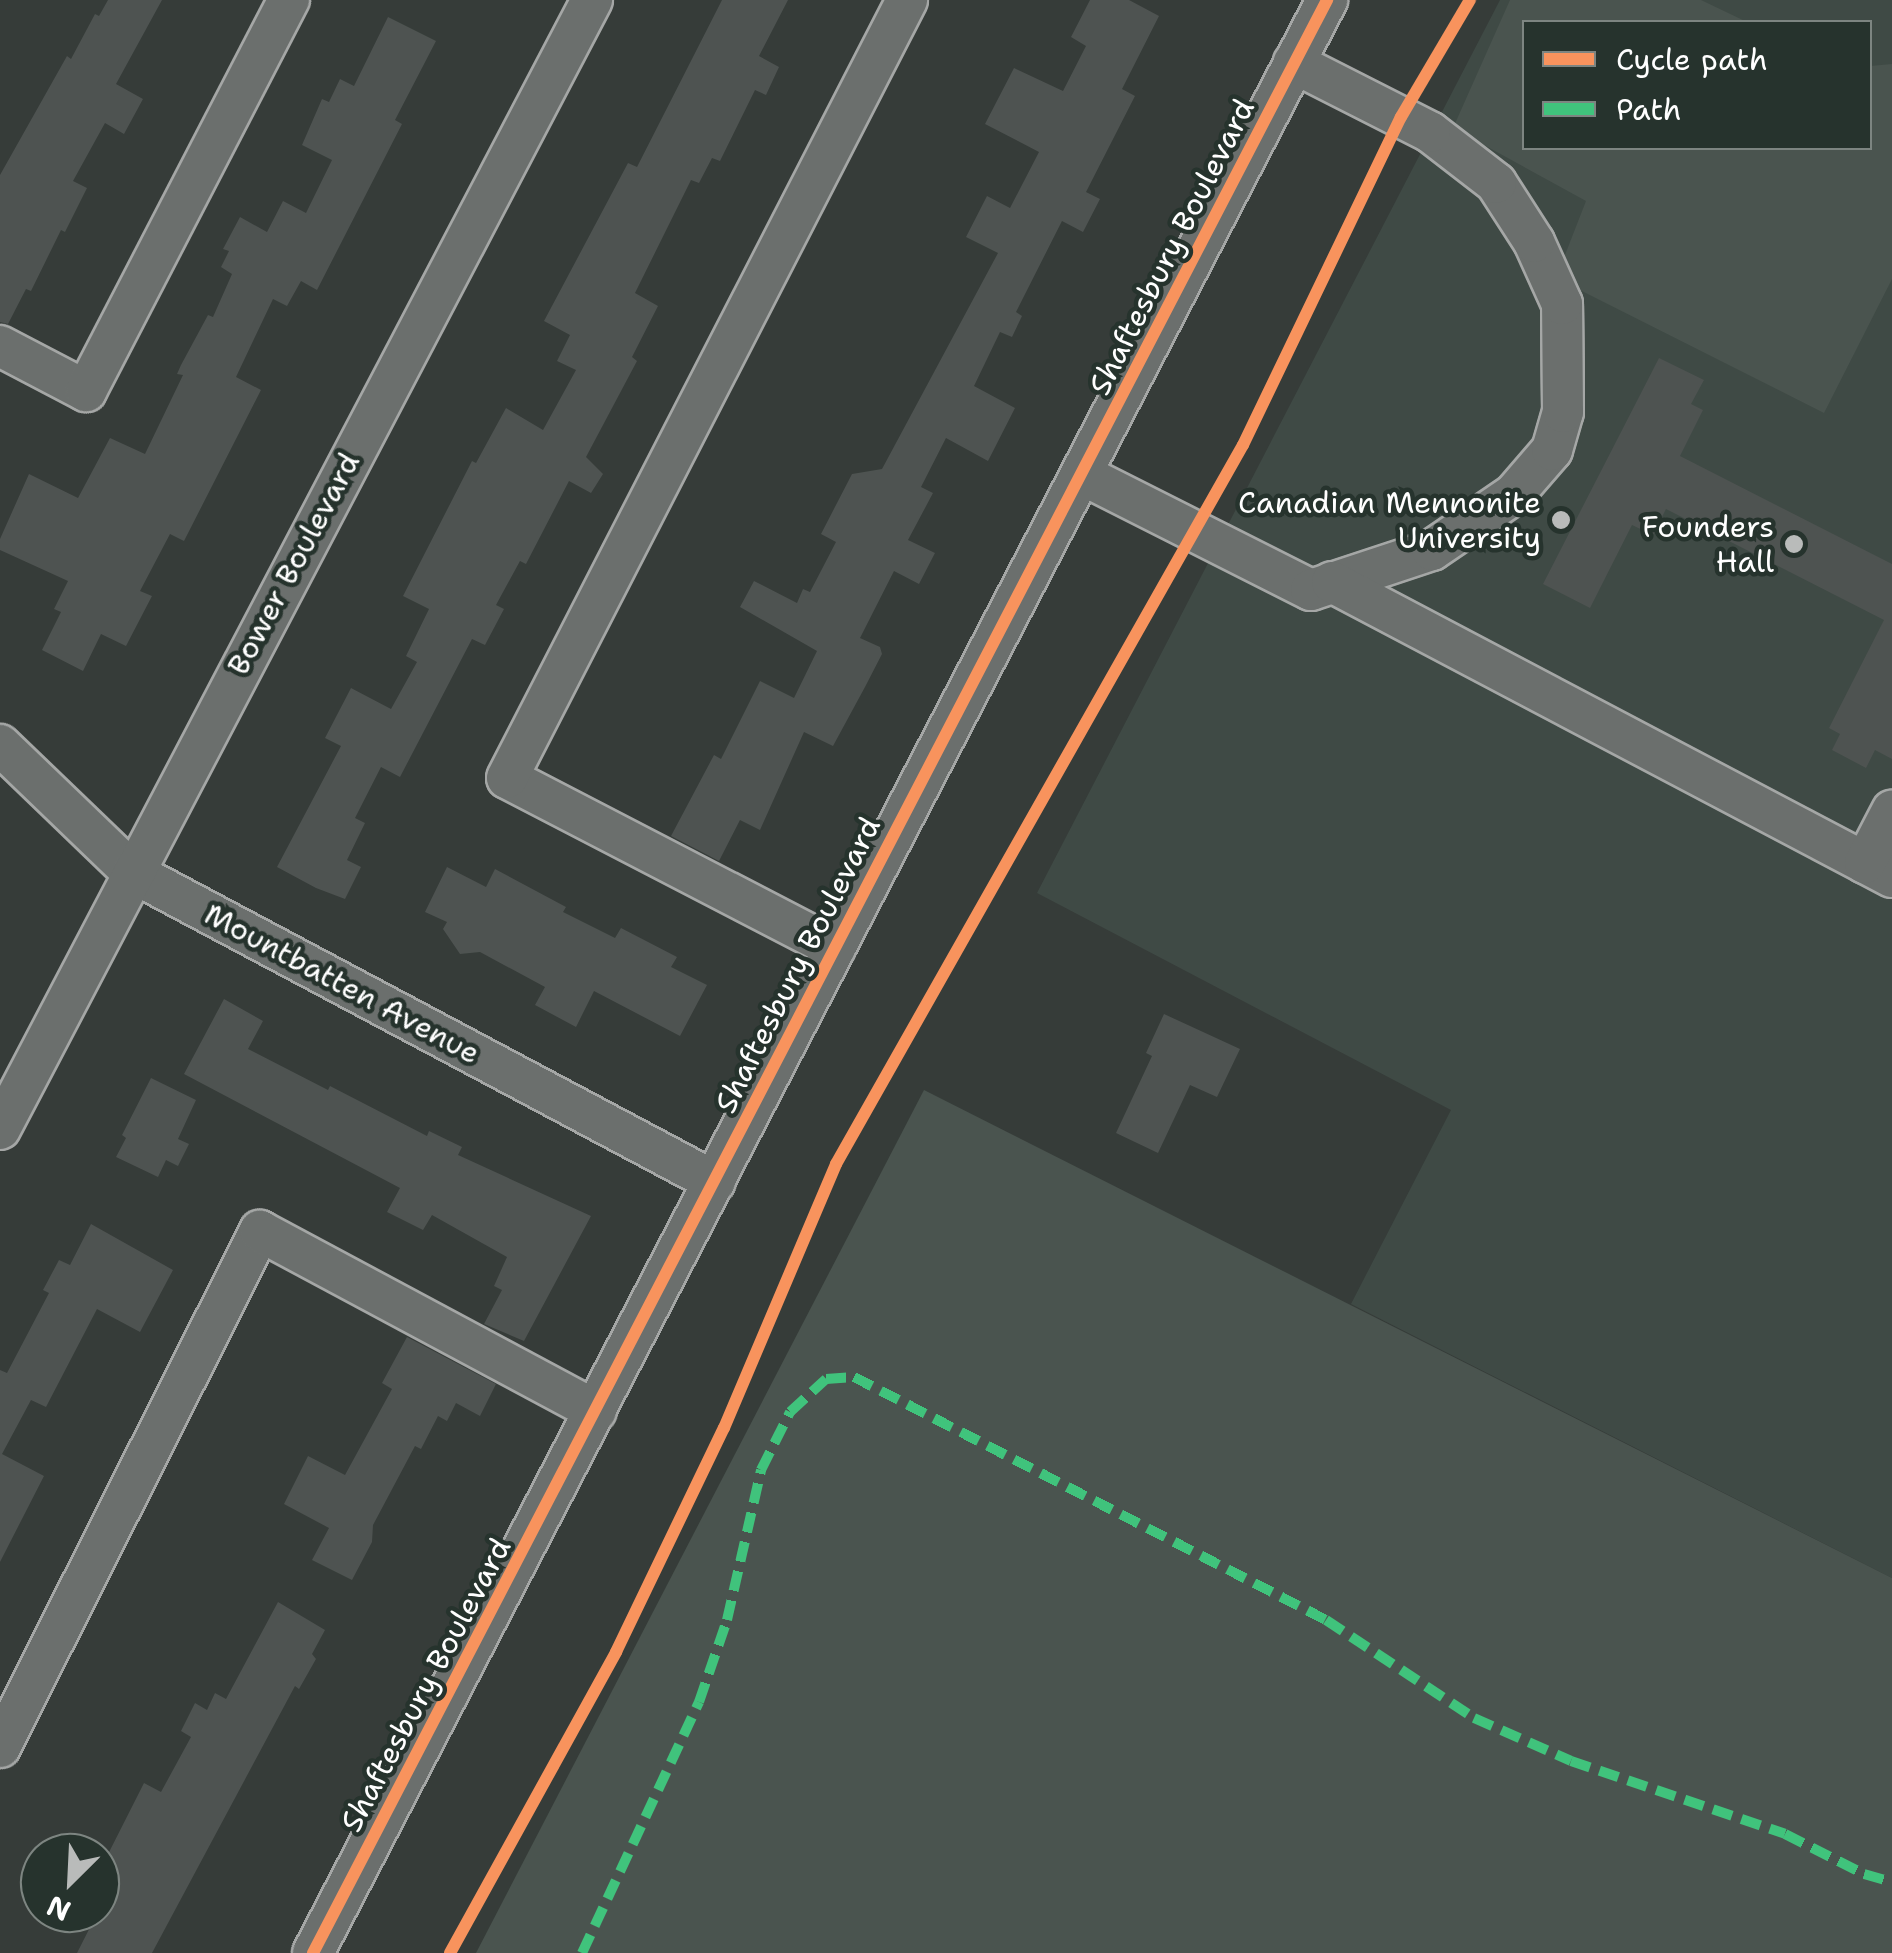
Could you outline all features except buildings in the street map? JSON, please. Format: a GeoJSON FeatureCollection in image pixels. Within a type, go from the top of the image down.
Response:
{"type":"FeatureCollection","features":[{"type":"Feature","properties":{"kind":"street"},"geometry":{"type":"LineString","coordinates":[[0,346],[86,391],[289,0]]}},
{"type":"Feature","properties":{"kind":"street","name":"Bower Boulevard"},"geometry":{"type":"LineString","coordinates":[[0,1129],[592,0]]}},
{"type":"Feature","properties":{"kind":"street"},"geometry":{"type":"LineString","coordinates":[[835,948],[507,778],[908,0]]}},
{"type":"Feature","properties":{"kind":"street","name":"Shaftesbury Boulevard"},"geometry":{"type":"LineString","coordinates":[[313,1953],[1327,0]]}},
{"type":"Feature","properties":{"kind":"street"},"geometry":{"type":"LineString","coordinates":[[1083,475],[1311,590],[1432,550],[1514,494],[1552,450],[1562,412],[1562,304],[1534,242],[1496,183],[1430,132],[1294,63]]}},
{"type":"Feature","properties":{"kind":"street"},"geometry":{"type":"LineString","coordinates":[[1332,582],[1879,870],[1892,810]]}},
{"type":"Feature","properties":{"kind":"street","name":"Mountbatten Avenue"},"geometry":{"type":"LineString","coordinates":[[0,745],[132,872],[714,1182]]}},
{"type":"Feature","properties":{"kind":"street"},"geometry":{"type":"LineString","coordinates":[[0,1747],[260,1231],[596,1411]]}},
{"type":"Feature","properties":{"kind":"shaded area","name":"Canadian Mennonite University"},"geometry":{"type":"Polygon","coordinates":[[[1500,0],[1892,0],[1892,1578],[1351,1304],[1451,1110],[1037,893],[1500,0]]]}},
{"type":"Feature","properties":{"kind":"shaded area"},"geometry":{"type":"Polygon","coordinates":[[[1510,0],[1701,0],[1743,20],[1522,20],[1522,150],[1872,150],[1872,66],[1892,64],[1892,279],[1824,413],[1556,278],[1586,201],[1453,128],[1510,0]]]}},
{"type":"Feature","properties":{"kind":"shaded area"},"geometry":{"type":"Polygon","coordinates":[[[924,1090],[1892,1578],[1892,1953],[476,1953],[924,1090]]]}},
{"type":"Feature","properties":{"kind":"marked path"},"geometry":{"type":"LineString","coordinates":[[582,1953],[699,1702],[727,1620],[761,1470],[790,1412],[826,1379],[854,1377],[1326,1620],[1474,1718],[1571,1761],[1785,1834],[1864,1874],[1892,1882]]}},
{"type":"Feature","properties":{"kind":"cycle path"},"geometry":{"type":"LineString","coordinates":[[313,1953],[1327,0]]}},
{"type":"Feature","properties":{"kind":"cycle path"},"geometry":{"type":"LineString","coordinates":[[450,1953],[616,1652],[724,1428],[836,1164],[1243,445],[1401,117],[1470,0]]}},
{"type":"Feature","properties":{"kind":"place","name":"Canadian Mennonite University"},"geometry":{"type":"Point","coordinates":[1561,520]}},
{"type":"Feature","properties":{"kind":"place","name":"Founders Hall"},"geometry":{"type":"Point","coordinates":[1794,544]}}]}
